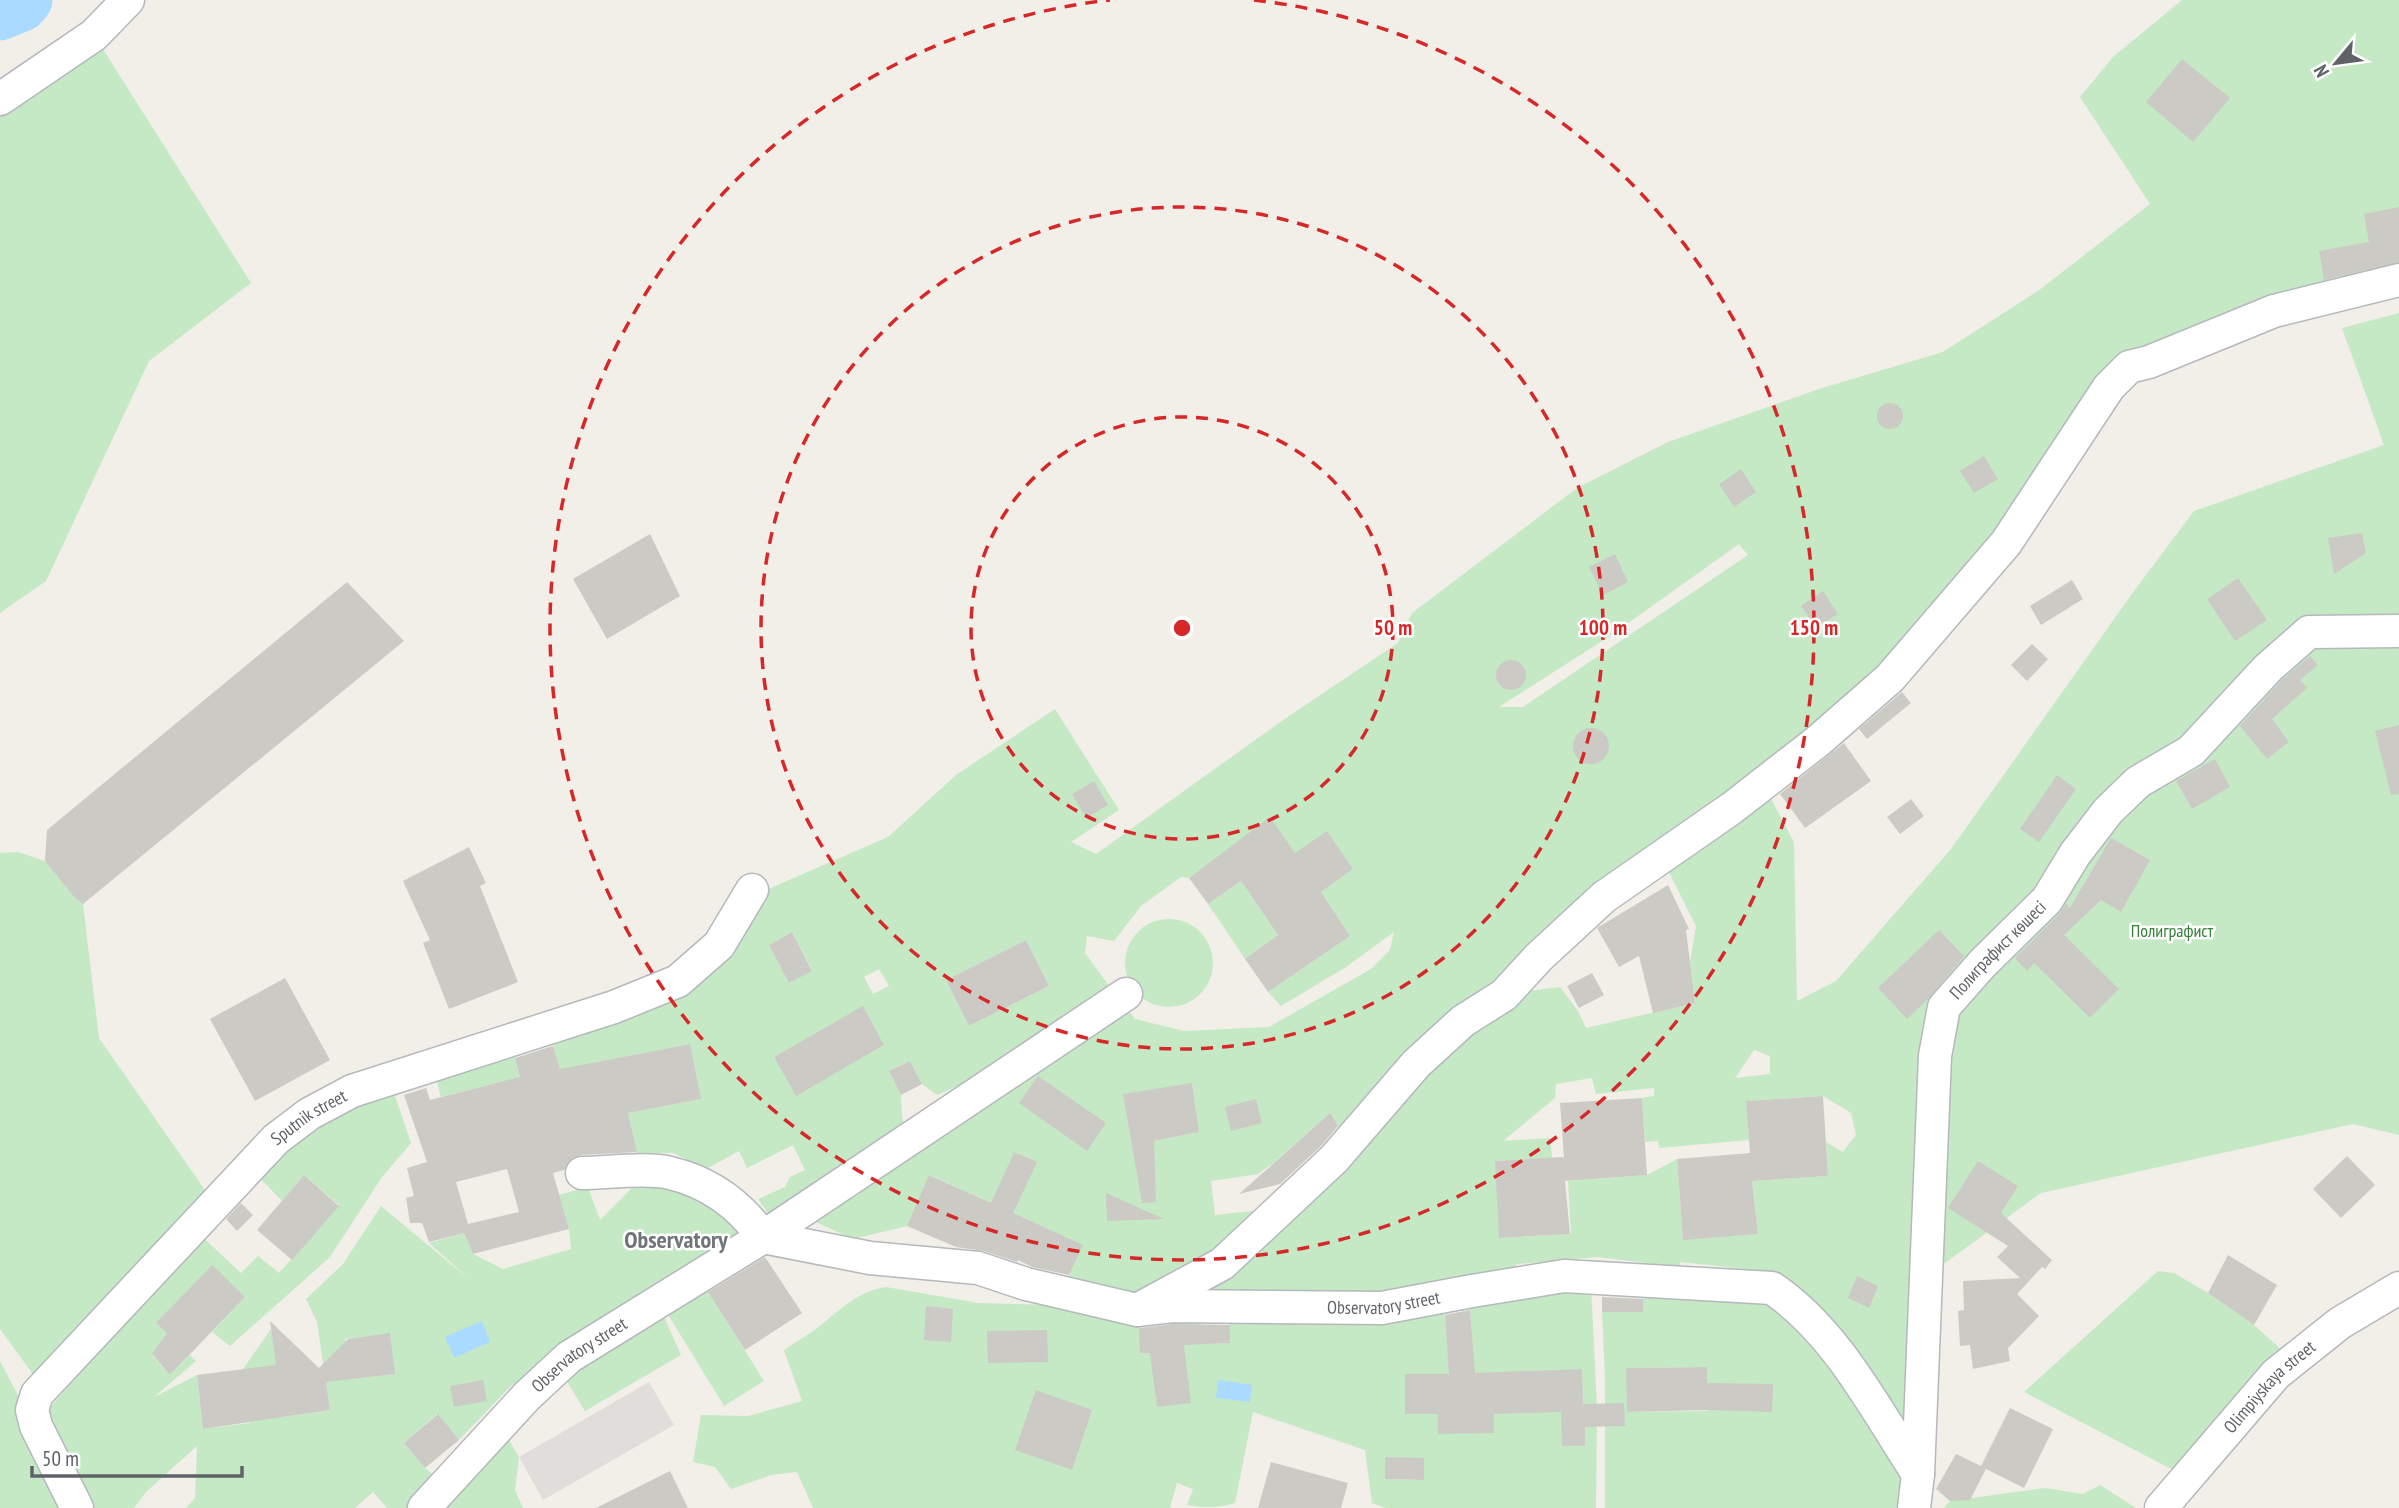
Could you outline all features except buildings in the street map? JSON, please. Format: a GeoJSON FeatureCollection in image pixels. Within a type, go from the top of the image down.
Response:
{"type":"FeatureCollection","features":[{"type":"Feature","properties":{"kind":"street"},"geometry":{"type":"LineString","coordinates":[[0,99],[94,35],[128,0]]}},
{"type":"Feature","properties":{"kind":"street"},"geometry":{"type":"LineString","coordinates":[[1137,1310],[1222,1264],[1334,1158],[1416,1064],[1463,1021],[1504,995],[1539,957],[1604,897],[1731,808],[1818,741],[1889,678],[2006,543],[2109,387],[2129,367],[2149,362],[2274,311],[2399,280]]}},
{"type":"Feature","properties":{"kind":"street","name":"Полиграфист көшесі"},"geometry":{"type":"LineString","coordinates":[[1914,1508],[1918,1474],[1935,1056],[1944,1007],[1982,964],[2047,900],[2075,854],[2108,811],[2138,782],[2191,751],[2268,668],[2309,632],[2399,631]]}},
{"type":"Feature","properties":{"kind":"street","name":"Sputnik street"},"geometry":{"type":"LineString","coordinates":[[77,1508],[36,1426],[32,1410],[37,1394],[276,1139],[309,1114],[352,1091],[614,1007],[678,981],[719,945],[752,890]]}},
{"type":"Feature","properties":{"kind":"street","name":"Observatory street"},"geometry":{"type":"LineString","coordinates":[[424,1508],[527,1396],[569,1357],[763,1237],[1126,994]]}},
{"type":"Feature","properties":{"kind":"street"},"geometry":{"type":"LineString","coordinates":[[582,1173],[668,1172],[692,1180],[714,1190],[748,1216],[763,1237]]}},
{"type":"Feature","properties":{"kind":"street","name":"Observatory street"},"geometry":{"type":"LineString","coordinates":[[763,1237],[870,1258],[978,1268],[1026,1284],[1137,1310],[1173,1306],[1382,1308],[1564,1276],[1772,1289],[1807,1317],[1844,1361],[1918,1474]]}},
{"type":"Feature","properties":{"kind":"street","name":"Olimpiyskaya street"},"geometry":{"type":"LineString","coordinates":[[2161,1508],[2277,1374],[2340,1323],[2399,1288]]}},
{"type":"Feature","properties":{"kind":"shaded area"},"geometry":{"type":"Polygon","coordinates":[[[649,1382],[674,1425],[543,1500],[519,1457],[649,1382]]]}},
{"type":"Feature","properties":{"kind":"green space","name":"Полиграфист"},"geometry":{"type":"Polygon","coordinates":[[[2182,0],[2399,0],[2399,280],[2274,311],[2149,362],[2129,367],[2109,387],[2006,543],[1890,678],[1818,741],[1732,808],[1604,897],[1539,957],[1505,994],[1560,987],[1578,1011],[1586,1028],[1695,1003],[1690,963],[1696,926],[1664,862],[1768,793],[1794,842],[1797,1001],[1836,981],[1951,849],[2194,511],[2384,445],[2342,328],[2399,313],[2399,1135],[2353,1124],[2041,1193],[1926,1277],[1933,1094],[1926,1091],[1906,1508],[1605,1508],[1602,1312],[1642,1312],[1643,1285],[1766,1294],[1745,1288],[1746,1269],[1680,1262],[1678,1282],[1653,1281],[1654,1264],[1598,1257],[1517,1264],[1501,1287],[1472,1291],[1474,1280],[1381,1296],[1382,1308],[1231,1306],[1231,1297],[1172,1301],[1172,1297],[1233,1263],[1234,1254],[1334,1159],[1372,1113],[1341,1130],[1329,1114],[1258,1174],[1211,1181],[1215,1215],[1261,1210],[1257,1225],[1218,1261],[1152,1298],[1066,1282],[1082,1245],[930,1175],[907,1226],[853,1239],[805,1217],[962,1116],[1053,1048],[1124,1004],[1135,1019],[1184,1031],[1269,1027],[1371,969],[1390,950],[1394,932],[1346,967],[1281,1006],[1268,992],[1350,936],[1321,892],[1353,869],[1327,832],[1295,854],[1270,818],[1189,878],[1181,877],[1141,906],[1114,941],[1087,936],[1085,953],[1112,990],[979,1077],[937,1095],[922,1084],[910,1061],[889,1071],[901,1095],[905,1125],[879,1153],[772,1219],[758,1199],[785,1187],[790,1177],[805,1170],[793,1145],[747,1168],[739,1151],[706,1169],[673,1153],[637,1153],[628,1113],[700,1099],[690,1044],[591,1063],[593,1075],[564,1084],[550,1034],[620,1014],[703,976],[727,955],[752,908],[766,890],[888,837],[956,775],[1055,709],[1119,810],[1071,842],[1096,854],[1286,718],[1398,643],[1412,613],[1577,488],[1668,442],[1822,388],[1943,352],[2038,291],[2150,204],[2080,97],[2113,57],[2182,0]],[[1739,544],[1610,636],[1499,707],[1523,707],[1748,555],[1739,544]],[[792,932],[769,945],[789,983],[812,970],[792,932]],[[1026,940],[946,980],[969,1026],[1049,986],[1026,940]],[[879,969],[864,977],[873,994],[889,986],[879,969]],[[863,1007],[774,1057],[796,1095],[884,1045],[863,1007]],[[1754,1050],[1735,1078],[1770,1074],[1770,1056],[1754,1050]],[[1592,1078],[1556,1084],[1555,1098],[1503,1141],[1550,1138],[1552,1158],[1495,1161],[1500,1238],[1571,1234],[1568,1181],[1647,1175],[1677,1159],[1683,1239],[1758,1234],[1752,1181],[1828,1176],[1826,1142],[1843,1152],[1856,1135],[1851,1113],[1823,1096],[1747,1101],[1749,1140],[1659,1148],[1658,1141],[1645,1142],[1642,1098],[1654,1096],[1654,1088],[1596,1094],[1592,1078]],[[1192,1084],[1124,1094],[1132,1145],[1199,1132],[1192,1084]],[[1014,1152],[1003,1177],[1025,1187],[1036,1162],[1014,1152]],[[1706,1367],[1627,1368],[1627,1412],[1707,1411],[1706,1367]]]}},
{"type":"Feature","properties":{"kind":"green space"},"geometry":{"type":"Polygon","coordinates":[[[94,35],[251,283],[149,361],[46,581],[0,613],[0,99],[94,35]]]}},
{"type":"Feature","properties":{"kind":"green space"},"geometry":{"type":"Polygon","coordinates":[[[18,852],[45,861],[74,897],[83,904],[99,1038],[205,1190],[35,1377],[0,1329],[0,853],[18,852]]]}},
{"type":"Feature","properties":{"kind":"green space"},"geometry":{"type":"Polygon","coordinates":[[[1241,881],[1278,935],[1245,959],[1208,904],[1241,881]]]}},
{"type":"Feature","properties":{"kind":"green space"},"geometry":{"type":"Polygon","coordinates":[[[1169,919],[1186,922],[1200,932],[1210,946],[1213,963],[1210,980],[1200,994],[1186,1004],[1169,1007],[1152,1004],[1138,994],[1128,980],[1125,963],[1128,946],[1138,932],[1152,922],[1169,919]]]}},
{"type":"Feature","properties":{"kind":"green space"},"geometry":{"type":"Polygon","coordinates":[[[512,1044],[520,1078],[535,1074],[539,1090],[564,1084],[569,1104],[513,1117],[504,1081],[441,1097],[434,1072],[512,1044]]]}},
{"type":"Feature","properties":{"kind":"green space"},"geometry":{"type":"Polygon","coordinates":[[[392,1087],[411,1143],[382,1177],[330,1257],[230,1346],[212,1332],[245,1297],[211,1266],[157,1323],[167,1333],[152,1355],[170,1375],[190,1355],[196,1361],[154,1397],[197,1375],[203,1429],[250,1423],[243,1369],[271,1329],[284,1417],[330,1410],[317,1322],[306,1299],[343,1264],[381,1206],[470,1280],[429,1243],[464,1233],[473,1254],[503,1269],[571,1249],[569,1229],[559,1195],[588,1187],[600,1220],[648,1172],[709,1200],[752,1237],[537,1368],[510,1387],[459,1440],[437,1414],[404,1443],[425,1468],[453,1492],[503,1430],[519,1457],[515,1490],[523,1508],[387,1508],[373,1492],[355,1508],[186,1508],[195,1498],[197,1446],[146,1492],[134,1508],[84,1508],[45,1413],[197,1232],[241,1273],[258,1256],[279,1273],[339,1205],[304,1175],[282,1201],[255,1173],[280,1146],[392,1087]],[[390,1334],[345,1339],[351,1379],[394,1374],[390,1334]]]}},
{"type":"Feature","properties":{"kind":"green space"},"geometry":{"type":"Polygon","coordinates":[[[2158,1271],[2174,1273],[2208,1293],[2254,1325],[2283,1351],[2173,1470],[2024,1392],[2158,1271]]]}},
{"type":"Feature","properties":{"kind":"green space"},"geometry":{"type":"Polygon","coordinates":[[[1591,1285],[1597,1407],[1596,1508],[1386,1508],[1372,1503],[1365,1450],[1253,1412],[1235,1503],[1217,1507],[1187,1505],[1193,1489],[1177,1483],[1170,1508],[813,1508],[797,1472],[771,1475],[731,1489],[715,1467],[693,1462],[701,1415],[748,1416],[802,1401],[784,1350],[840,1309],[876,1289],[886,1287],[978,1303],[1062,1305],[1139,1318],[1141,1353],[1170,1352],[1169,1317],[1200,1313],[1202,1344],[1230,1343],[1229,1312],[1443,1302],[1447,1338],[1472,1335],[1469,1300],[1591,1285]],[[1493,1373],[1405,1375],[1406,1414],[1458,1413],[1493,1373]],[[1385,1457],[1385,1479],[1424,1480],[1424,1459],[1385,1457]]]}},
{"type":"Feature","properties":{"kind":"green space"},"geometry":{"type":"Polygon","coordinates":[[[706,1288],[764,1381],[724,1406],[667,1313],[706,1288]]]}},
{"type":"Feature","properties":{"kind":"green space"},"geometry":{"type":"Polygon","coordinates":[[[661,1310],[681,1355],[585,1411],[563,1375],[661,1310]]]}},
{"type":"Feature","properties":{"kind":"green space"},"geometry":{"type":"Polygon","coordinates":[[[0,1361],[77,1508],[0,1508],[0,1361]]]}},
{"type":"Feature","properties":{"kind":"green space"},"geometry":{"type":"Polygon","coordinates":[[[2100,1485],[2136,1508],[1944,1508],[1950,1501],[2045,1488],[2083,1494],[2100,1485]]]}},
{"type":"Feature","properties":{"kind":"water"},"geometry":{"type":"Polygon","coordinates":[[[482,1321],[490,1342],[454,1358],[445,1337],[482,1321]]]}},
{"type":"Feature","properties":{"kind":"water"},"geometry":{"type":"Polygon","coordinates":[[[1218,1380],[1252,1385],[1250,1402],[1216,1398],[1218,1380]]]}},
{"type":"Feature","properties":{"kind":"waterway"},"geometry":{"type":"LineString","coordinates":[[0,15],[22,6],[27,0]]}},
{"type":"Feature","properties":{"kind":"district","name":"Observatory"},"geometry":{"type":"Point","coordinates":[676,1240]}}]}
